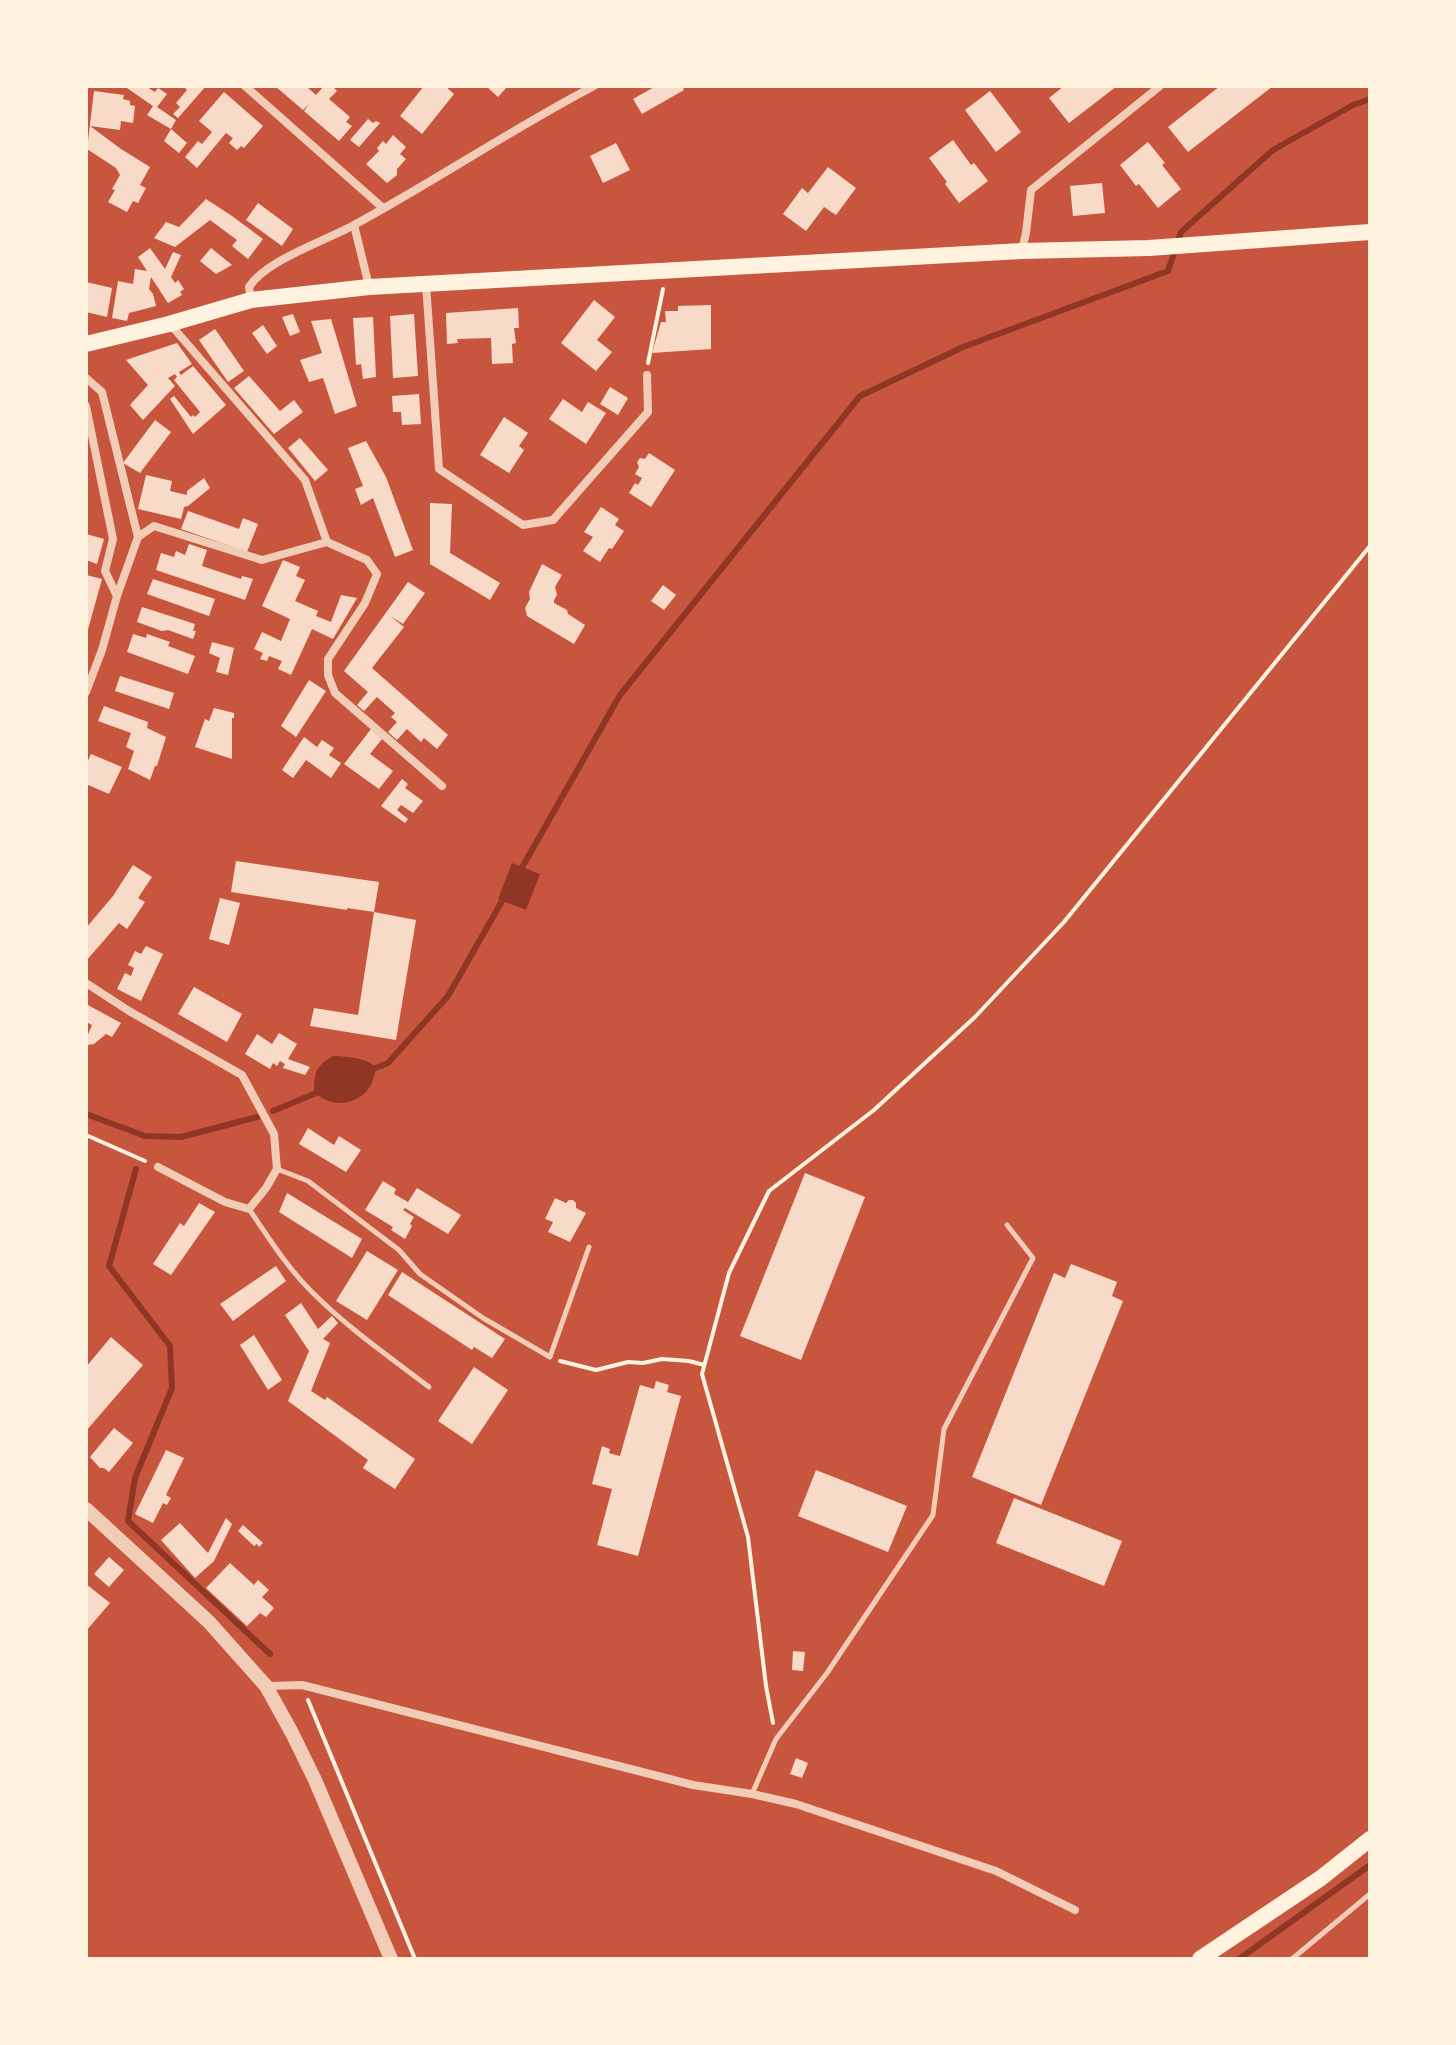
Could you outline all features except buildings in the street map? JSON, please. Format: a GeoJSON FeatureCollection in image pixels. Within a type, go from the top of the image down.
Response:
{"type":"FeatureCollection","features":[{"type":"Feature","properties":{"kind":"main road"},"geometry":{"type":"LineString","coordinates":[[86,344],[251,300],[369,287],[1022,251],[1149,248],[1370,232]]}},
{"type":"Feature","properties":{"kind":"main road"},"geometry":{"type":"LineString","coordinates":[[1200,1959],[1321,1878],[1370,1839]]}},
{"type":"Feature","properties":{"kind":"street"},"geometry":{"type":"LineString","coordinates":[[245,86],[383,208]]}},
{"type":"Feature","properties":{"kind":"street"},"geometry":{"type":"LineString","coordinates":[[251,300],[249,287],[253,281],[275,264],[354,225],[592,86]]}},
{"type":"Feature","properties":{"kind":"street"},"geometry":{"type":"LineString","coordinates":[[1022,251],[1031,190],[1160,86]]}},
{"type":"Feature","properties":{"kind":"street"},"geometry":{"type":"LineString","coordinates":[[354,225],[369,287]]}},
{"type":"Feature","properties":{"kind":"street"},"geometry":{"type":"LineString","coordinates":[[426,283],[439,469],[523,525],[553,520],[648,412],[647,375]]}},
{"type":"Feature","properties":{"kind":"street"},"geometry":{"type":"LineString","coordinates":[[169,324],[305,480],[327,542]]}},
{"type":"Feature","properties":{"kind":"street"},"geometry":{"type":"LineString","coordinates":[[86,378],[102,392],[138,537],[86,692]]}},
{"type":"Feature","properties":{"kind":"street"},"geometry":{"type":"LineString","coordinates":[[86,406],[113,539],[105,571],[117,596]]}},
{"type":"Feature","properties":{"kind":"street"},"geometry":{"type":"LineString","coordinates":[[138,537],[154,526],[262,560],[327,542],[367,560],[377,574],[365,603],[328,659],[328,675],[335,693],[442,786]]}},
{"type":"Feature","properties":{"kind":"street"},"geometry":{"type":"LineString","coordinates":[[86,983],[242,1075],[274,1134],[277,1169],[249,1209],[225,1202],[158,1167]]}},
{"type":"Feature","properties":{"kind":"street"},"geometry":{"type":"LineString","coordinates":[[86,1509],[209,1622],[266,1686],[315,1780],[391,1959]]}},
{"type":"Feature","properties":{"kind":"street"},"geometry":{"type":"LineString","coordinates":[[266,1686],[302,1685],[693,1785],[796,1804],[996,1871],[1075,1910]]}},
{"type":"Feature","properties":{"kind":"lane"},"geometry":{"type":"LineString","coordinates":[[277,1169],[308,1181],[399,1250],[420,1274],[483,1318],[550,1357],[589,1247]]}},
{"type":"Feature","properties":{"kind":"lane"},"geometry":{"type":"LineString","coordinates":[[249,1209],[281,1257],[312,1292],[429,1387]]}},
{"type":"Feature","properties":{"kind":"lane"},"geometry":{"type":"LineString","coordinates":[[752,1794],[776,1739],[827,1673],[933,1515],[944,1429],[1033,1258],[1007,1225]]}},
{"type":"Feature","properties":{"kind":"lane"},"geometry":{"type":"LineString","coordinates":[[1292,1959],[1370,1894]]}},
{"type":"Feature","properties":{"kind":"path"},"geometry":{"type":"LineString","coordinates":[[647,375],[667,271]]}},
{"type":"Feature","properties":{"kind":"path"},"geometry":{"type":"LineString","coordinates":[[776,1739],[766,1686],[748,1537],[702,1374],[729,1273],[769,1191],[874,1110],[975,1017],[1064,922],[1370,546]]}},
{"type":"Feature","properties":{"kind":"path"},"geometry":{"type":"LineString","coordinates":[[86,1135],[158,1167]]}},
{"type":"Feature","properties":{"kind":"path"},"geometry":{"type":"LineString","coordinates":[[550,1357],[596,1370],[628,1362],[662,1359],[704,1365]]}},
{"type":"Feature","properties":{"kind":"path"},"geometry":{"type":"LineString","coordinates":[[302,1685],[415,1959]]}},
{"type":"Feature","properties":{"kind":"shaded area"},"geometry":{"type":"Polygon","coordinates":[[[512,863],[540,874],[526,910],[498,899],[512,863]]]}},
{"type":"Feature","properties":{"kind":"shaded area"},"geometry":{"type":"Polygon","coordinates":[[[333,1056],[363,1060],[375,1068],[371,1085],[358,1098],[349,1102],[330,1102],[314,1091],[317,1070],[333,1056]]]}},
{"type":"Feature","properties":{"kind":"waterway"},"geometry":{"type":"LineString","coordinates":[[520,871],[620,695],[860,396],[963,347],[1168,271],[1181,232],[1273,150],[1353,105],[1370,99]]}},
{"type":"Feature","properties":{"kind":"waterway"},"geometry":{"type":"LineString","coordinates":[[368,1071],[388,1063],[448,996],[506,894]]}},
{"type":"Feature","properties":{"kind":"waterway"},"geometry":{"type":"LineString","coordinates":[[273,1111],[321,1091]]}},
{"type":"Feature","properties":{"kind":"waterway"},"geometry":{"type":"LineString","coordinates":[[86,1114],[145,1136],[181,1137],[257,1117]]}},
{"type":"Feature","properties":{"kind":"waterway"},"geometry":{"type":"LineString","coordinates":[[136,1169],[109,1266],[170,1346],[172,1388],[135,1478],[128,1521],[270,1654]]}},
{"type":"Feature","properties":{"kind":"waterway"},"geometry":{"type":"LineString","coordinates":[[1239,1959],[1370,1865]]}}]}
